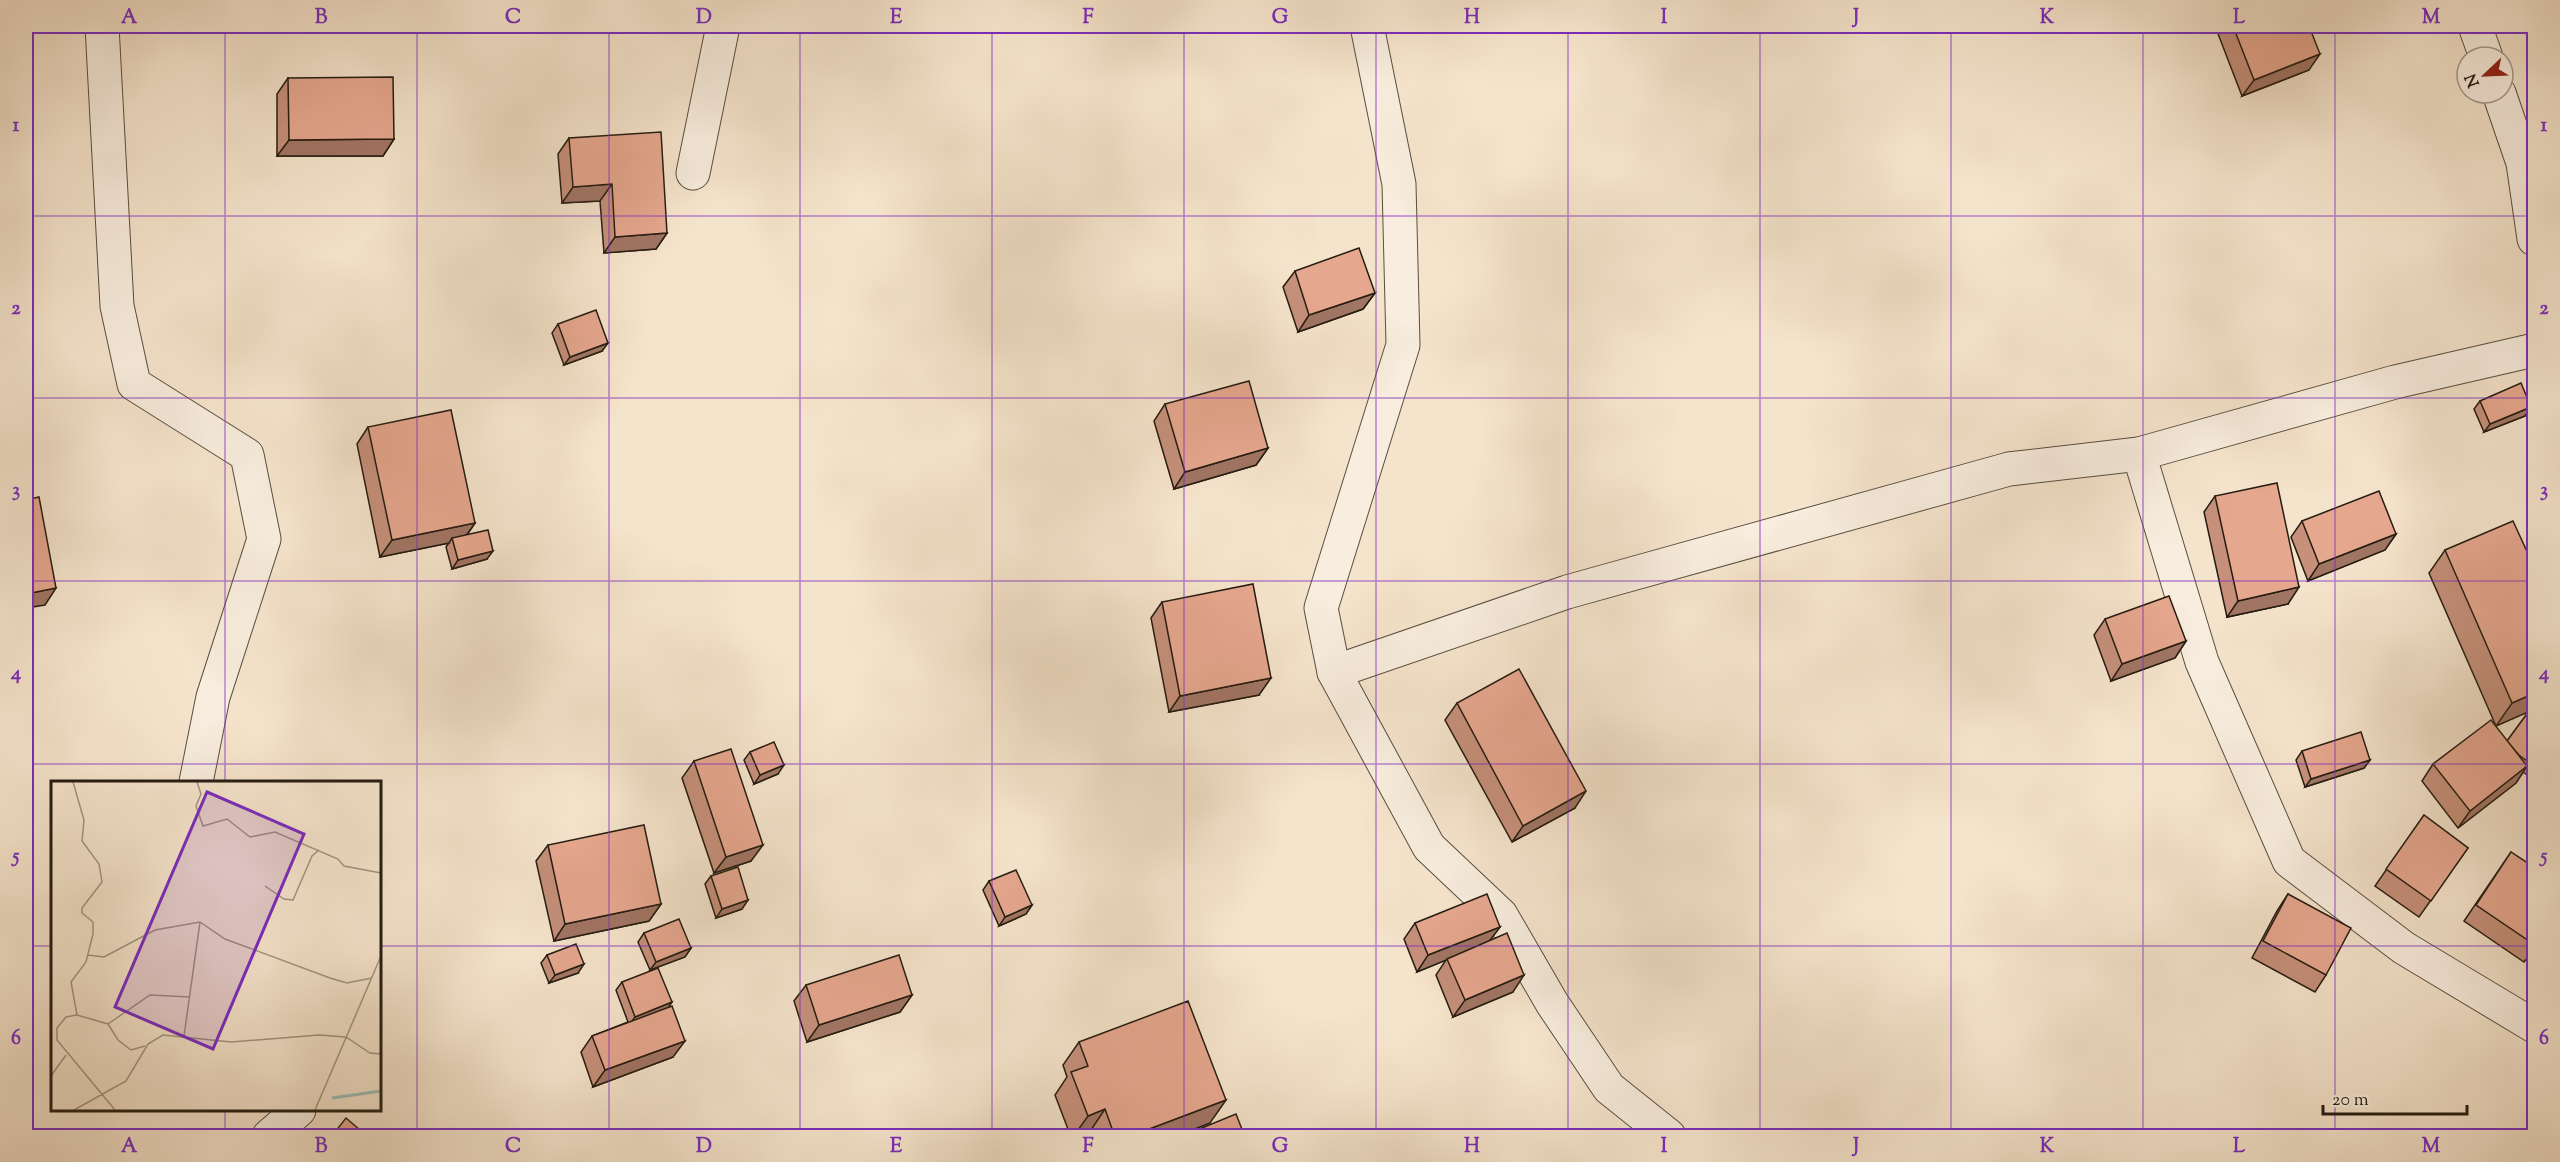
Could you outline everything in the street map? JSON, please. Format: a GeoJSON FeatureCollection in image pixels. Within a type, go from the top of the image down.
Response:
{"type":"FeatureCollection","features":[{"type":"Feature","properties":{"kind":"street"},"geometry":{"type":"LineString","coordinates":[[102,26],[117,306],[134,384],[247,455],[264,538],[213,697],[196,781]]}},
{"type":"Feature","properties":{"kind":"street"},"geometry":{"type":"LineString","coordinates":[[693,173],[723,26]]}},
{"type":"Feature","properties":{"kind":"street"},"geometry":{"type":"LineString","coordinates":[[1367,26],[1399,184],[1403,345],[1321,608],[1334,672],[1429,847],[1501,915],[1552,1003],[1609,1088],[1669,1137]]}},
{"type":"Feature","properties":{"kind":"street"},"geometry":{"type":"LineString","coordinates":[[2475,26],[2482,45]]}},
{"type":"Feature","properties":{"kind":"street"},"geometry":{"type":"LineString","coordinates":[[2503,105],[2523,163],[2535,239]]}},
{"type":"Feature","properties":{"kind":"street"},"geometry":{"type":"LineString","coordinates":[[1334,672],[1567,592],[2009,469],[2139,454],[2395,382],[2535,350]]}},
{"type":"Feature","properties":{"kind":"street"},"geometry":{"type":"LineString","coordinates":[[2139,454],[2202,662],[2289,861],[2404,948],[2535,1026]]}},
{"type":"Feature","properties":{"kind":"street"},"geometry":{"type":"LineString","coordinates":[[269,1137],[298,1111]]}},
{"type":"Feature","properties":{"kind":"building"},"geometry":{"type":"Polygon","coordinates":[[[2233,26],[2309,26],[2320,54],[2254,80],[2233,26]]]}},
{"type":"Feature","properties":{"kind":"building"},"geometry":{"type":"Polygon","coordinates":[[[393,77],[394,139],[289,140],[288,78],[393,77]]]}},
{"type":"Feature","properties":{"kind":"building"},"geometry":{"type":"Polygon","coordinates":[[[661,132],[667,233],[615,237],[612,184],[573,187],[569,138],[661,132]]]}},
{"type":"Feature","properties":{"kind":"building"},"geometry":{"type":"Polygon","coordinates":[[[1359,248],[1375,293],[1309,315],[1295,271],[1359,248]]]}},
{"type":"Feature","properties":{"kind":"building"},"geometry":{"type":"Polygon","coordinates":[[[596,310],[608,343],[570,357],[558,324],[596,310]]]}},
{"type":"Feature","properties":{"kind":"building"},"geometry":{"type":"Polygon","coordinates":[[[1249,381],[1268,448],[1185,472],[1165,404],[1249,381]]]}},
{"type":"Feature","properties":{"kind":"building"},"geometry":{"type":"Polygon","coordinates":[[[2521,383],[2531,407],[2490,424],[2480,401],[2521,383]]]}},
{"type":"Feature","properties":{"kind":"building"},"geometry":{"type":"Polygon","coordinates":[[[451,410],[475,523],[392,540],[368,427],[451,410]]]}},
{"type":"Feature","properties":{"kind":"building"},"geometry":{"type":"Polygon","coordinates":[[[2277,483],[2299,587],[2238,601],[2215,496],[2277,483]]]}},
{"type":"Feature","properties":{"kind":"building"},"geometry":{"type":"Polygon","coordinates":[[[2379,491],[2396,534],[2319,564],[2302,521],[2379,491]]]}},
{"type":"Feature","properties":{"kind":"building"},"geometry":{"type":"Polygon","coordinates":[[[39,497],[56,588],[26,594],[26,500],[39,497]]]}},
{"type":"Feature","properties":{"kind":"building"},"geometry":{"type":"Polygon","coordinates":[[[2513,521],[2535,569],[2535,693],[2512,703],[2445,550],[2513,521]]]}},
{"type":"Feature","properties":{"kind":"building"},"geometry":{"type":"Polygon","coordinates":[[[488,530],[493,551],[458,560],[452,538],[488,530]]]}},
{"type":"Feature","properties":{"kind":"building"},"geometry":{"type":"Polygon","coordinates":[[[1253,584],[1271,678],[1180,696],[1162,602],[1253,584]]]}},
{"type":"Feature","properties":{"kind":"building"},"geometry":{"type":"Polygon","coordinates":[[[2169,596],[2186,641],[2122,664],[2105,619],[2169,596]]]}},
{"type":"Feature","properties":{"kind":"building"},"geometry":{"type":"Polygon","coordinates":[[[1519,669],[1586,791],[1523,826],[1457,703],[1519,669]]]}},
{"type":"Feature","properties":{"kind":"building"},"geometry":{"type":"Polygon","coordinates":[[[2529,711],[2535,715],[2535,767],[2519,755],[2507,741],[2529,711]]]}},
{"type":"Feature","properties":{"kind":"building"},"geometry":{"type":"Polygon","coordinates":[[[2491,720],[2527,766],[2470,811],[2433,764],[2491,720]]]}},
{"type":"Feature","properties":{"kind":"building"},"geometry":{"type":"Polygon","coordinates":[[[2361,732],[2370,760],[2311,779],[2302,751],[2361,732]]]}},
{"type":"Feature","properties":{"kind":"building"},"geometry":{"type":"Polygon","coordinates":[[[774,742],[784,765],[760,775],[750,752],[774,742]]]}},
{"type":"Feature","properties":{"kind":"building"},"geometry":{"type":"Polygon","coordinates":[[[731,749],[763,845],[726,857],[694,761],[731,749]]]}},
{"type":"Feature","properties":{"kind":"building"},"geometry":{"type":"Polygon","coordinates":[[[2424,815],[2468,848],[2431,901],[2386,869],[2424,815]]]}},
{"type":"Feature","properties":{"kind":"building"},"geometry":{"type":"Polygon","coordinates":[[[644,825],[661,904],[565,924],[548,845],[644,825]]]}},
{"type":"Feature","properties":{"kind":"building"},"geometry":{"type":"Polygon","coordinates":[[[2511,852],[2535,868],[2535,945],[2476,905],[2511,852]]]}},
{"type":"Feature","properties":{"kind":"building"},"geometry":{"type":"Polygon","coordinates":[[[738,867],[748,900],[722,909],[711,876],[738,867]]]}},
{"type":"Feature","properties":{"kind":"building"},"geometry":{"type":"Polygon","coordinates":[[[1016,870],[1032,905],[1005,917],[989,881],[1016,870]]]}},
{"type":"Feature","properties":{"kind":"building"},"geometry":{"type":"Polygon","coordinates":[[[1487,894],[1500,927],[1428,955],[1415,923],[1487,894]]]}},
{"type":"Feature","properties":{"kind":"building"},"geometry":{"type":"Polygon","coordinates":[[[2288,894],[2351,928],[2326,975],[2263,941],[2288,894]]]}},
{"type":"Feature","properties":{"kind":"building"},"geometry":{"type":"Polygon","coordinates":[[[679,919],[691,948],[656,962],[644,933],[679,919]]]}},
{"type":"Feature","properties":{"kind":"building"},"geometry":{"type":"Polygon","coordinates":[[[1507,933],[1524,975],[1465,1000],[1447,959],[1507,933]]]}},
{"type":"Feature","properties":{"kind":"building"},"geometry":{"type":"Polygon","coordinates":[[[576,944],[584,964],[555,975],[547,955],[576,944]]]}},
{"type":"Feature","properties":{"kind":"building"},"geometry":{"type":"Polygon","coordinates":[[[899,955],[912,995],[819,1025],[806,985],[899,955]]]}},
{"type":"Feature","properties":{"kind":"building"},"geometry":{"type":"Polygon","coordinates":[[[658,968],[672,1002],[635,1017],[622,982],[658,968]]]}},
{"type":"Feature","properties":{"kind":"building"},"geometry":{"type":"Polygon","coordinates":[[[1188,1001],[1226,1100],[1128,1137],[1115,1137],[1105,1109],[1088,1116],[1071,1072],[1088,1066],[1079,1042],[1188,1001]]]}},
{"type":"Feature","properties":{"kind":"building"},"geometry":{"type":"Polygon","coordinates":[[[672,1006],[685,1041],[605,1070],[592,1036],[672,1006]]]}},
{"type":"Feature","properties":{"kind":"building"},"geometry":{"type":"Polygon","coordinates":[[[1236,1114],[1245,1137],[1180,1137],[1236,1114]]]}},
{"type":"Feature","properties":{"kind":"building"},"geometry":{"type":"Polygon","coordinates":[[[346,1118],[368,1137],[331,1137],[346,1118]]]}},
{"type":"Feature","properties":{"kind":"building"},"geometry":{"type":"Polygon","coordinates":[[[610,1130],[614,1137],[601,1137],[610,1130]]]}}]}
